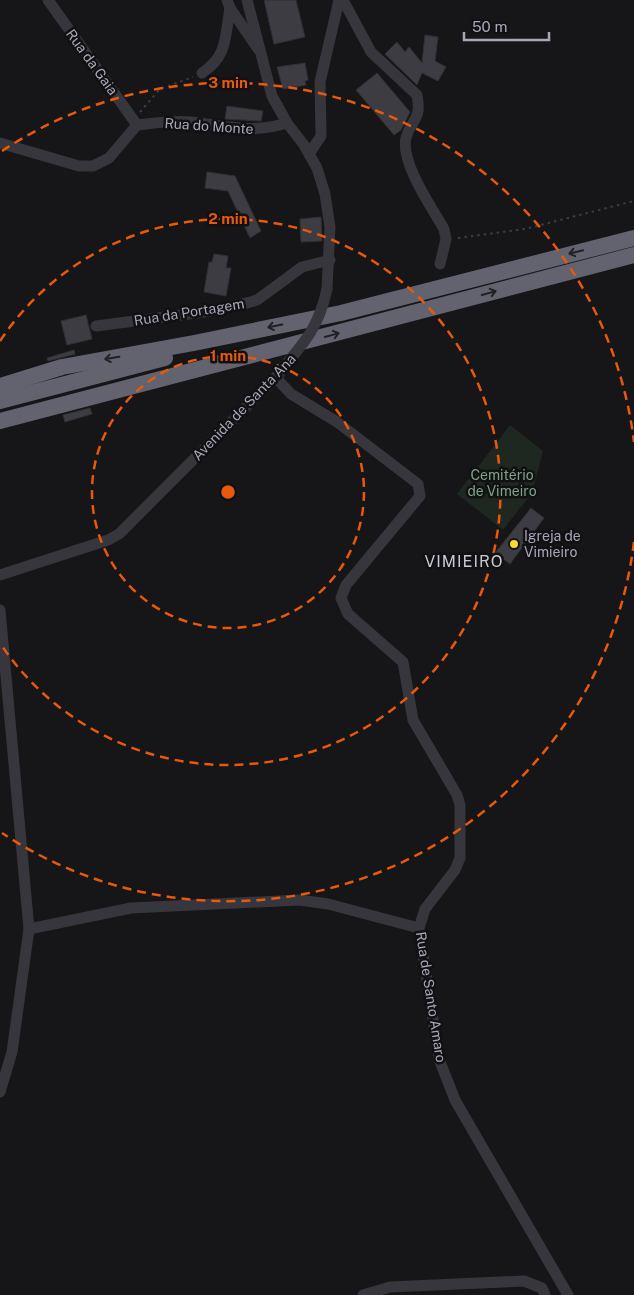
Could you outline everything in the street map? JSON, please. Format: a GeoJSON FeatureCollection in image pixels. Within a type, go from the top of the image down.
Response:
{"type":"FeatureCollection","features":[{"type":"Feature","properties":{"kind":"highway"},"geometry":{"type":"LineString","coordinates":[[0,386],[62,367],[194,343],[341,312],[634,238]]}},
{"type":"Feature","properties":{"kind":"highway"},"geometry":{"type":"LineString","coordinates":[[0,421],[634,255]]}},
{"type":"Feature","properties":{"kind":"highway"},"geometry":{"type":"LineString","coordinates":[[0,401],[164,358],[194,343]]}},
{"type":"Feature","properties":{"kind":"highway"},"geometry":{"type":"LineString","coordinates":[[0,411],[148,372],[203,368]]}},
{"type":"Feature","properties":{"kind":"street","name":"Rua da Gaia"},"geometry":{"type":"LineString","coordinates":[[48,0],[136,123]]}},
{"type":"Feature","properties":{"kind":"street","name":"Avenida de Santa Ana"},"geometry":{"type":"LineString","coordinates":[[0,576],[108,540],[120,534],[279,374],[310,336],[323,309],[330,260],[330,227],[325,194],[318,168],[287,123],[272,96],[248,0]]}},
{"type":"Feature","properties":{"kind":"street"},"geometry":{"type":"LineString","coordinates":[[309,154],[321,136],[320,82],[339,0]]}},
{"type":"Feature","properties":{"kind":"street"},"geometry":{"type":"LineString","coordinates":[[343,0],[371,52],[416,92],[418,116],[406,136],[407,152],[411,169],[444,229],[446,239],[440,264]]}},
{"type":"Feature","properties":{"kind":"street"},"geometry":{"type":"LineString","coordinates":[[228,4],[263,56]]}},
{"type":"Feature","properties":{"kind":"street"},"geometry":{"type":"LineString","coordinates":[[202,73],[215,64],[220,57],[228,4]]}},
{"type":"Feature","properties":{"kind":"street","name":"Rua do Monte"},"geometry":{"type":"LineString","coordinates":[[136,123],[189,122],[246,130],[266,129],[287,123]]}},
{"type":"Feature","properties":{"kind":"street"},"geometry":{"type":"LineString","coordinates":[[0,143],[79,166],[93,166],[109,158],[136,123]]}},
{"type":"Feature","properties":{"kind":"street","name":"Rua da Portagem"},"geometry":{"type":"LineString","coordinates":[[96,326],[204,312],[247,303],[257,300],[302,267],[330,260]]}},
{"type":"Feature","properties":{"kind":"street","name":"Rua de Santo Amaro"},"geometry":{"type":"LineString","coordinates":[[279,374],[291,394],[336,422],[418,484],[420,488],[420,496],[346,585],[341,598],[348,614],[403,662],[413,720],[457,795],[460,805],[460,858],[455,870],[425,909],[419,928],[439,1059],[445,1078],[455,1100],[568,1295]]}},
{"type":"Feature","properties":{"kind":"street"},"geometry":{"type":"LineString","coordinates":[[0,610],[29,929],[12,1052],[0,1092]]}},
{"type":"Feature","properties":{"kind":"street"},"geometry":{"type":"LineString","coordinates":[[29,929],[131,908],[300,900],[328,904],[419,928]]}},
{"type":"Feature","properties":{"kind":"street"},"geometry":{"type":"LineString","coordinates":[[363,1295],[390,1288],[524,1281],[542,1288],[545,1295]]}},
{"type":"Feature","properties":{"kind":"path"},"geometry":{"type":"LineString","coordinates":[[136,123],[148,100],[160,89],[202,73]]}},
{"type":"Feature","properties":{"kind":"path"},"geometry":{"type":"LineString","coordinates":[[446,239],[481,237],[525,229],[634,201]]}},
{"type":"Feature","properties":{"kind":"green space","name":"Cemitério de Vimeiro"},"geometry":{"type":"Polygon","coordinates":[[[510,425],[543,451],[532,493],[503,530],[457,494],[510,425]]]}},
{"type":"Feature","properties":{"kind":"building"},"geometry":{"type":"Polygon","coordinates":[[[264,0],[296,0],[305,37],[274,44],[264,0]]]}},
{"type":"Feature","properties":{"kind":"building"},"geometry":{"type":"Polygon","coordinates":[[[425,35],[438,37],[435,61],[446,67],[438,81],[422,73],[417,85],[385,54],[397,42],[405,52],[409,47],[422,63],[425,35]]]}},
{"type":"Feature","properties":{"kind":"building"},"geometry":{"type":"Polygon","coordinates":[[[305,63],[308,80],[305,81],[306,85],[283,89],[277,67],[305,63]]]}},
{"type":"Feature","properties":{"kind":"building"},"geometry":{"type":"Polygon","coordinates":[[[377,73],[410,112],[401,130],[394,135],[356,90],[377,73]]]}},
{"type":"Feature","properties":{"kind":"building"},"geometry":{"type":"Polygon","coordinates":[[[227,106],[263,111],[261,121],[225,119],[227,106]]]}},
{"type":"Feature","properties":{"kind":"building"},"geometry":{"type":"Polygon","coordinates":[[[207,172],[235,176],[261,231],[250,238],[228,191],[205,188],[207,172]]]}},
{"type":"Feature","properties":{"kind":"building"},"geometry":{"type":"Polygon","coordinates":[[[321,217],[322,241],[301,242],[300,219],[321,217]]]}},
{"type":"Feature","properties":{"kind":"building"},"geometry":{"type":"Polygon","coordinates":[[[214,254],[228,256],[226,268],[231,268],[226,296],[204,292],[209,262],[212,262],[214,254]]]}},
{"type":"Feature","properties":{"kind":"building"},"geometry":{"type":"Polygon","coordinates":[[[86,315],[92,339],[67,345],[61,321],[86,315]]]}},
{"type":"Feature","properties":{"kind":"building"},"geometry":{"type":"Polygon","coordinates":[[[74,350],[75,354],[48,361],[47,358],[74,350]]]}},
{"type":"Feature","properties":{"kind":"building"},"geometry":{"type":"Polygon","coordinates":[[[90,408],[92,414],[65,422],[63,415],[90,408]]]}},
{"type":"Feature","properties":{"kind":"building","name":"Igreja de Vimieiro"},"geometry":{"type":"Polygon","coordinates":[[[531,508],[544,518],[510,564],[495,553],[531,508]]]}},
{"type":"Feature","properties":{"kind":"place","name":"Igreja de Vimieiro"},"geometry":{"type":"Point","coordinates":[514,544]}},
{"type":"Feature","properties":{"kind":"district","name":"VIMIEIRO"},"geometry":{"type":"Point","coordinates":[464,561]}}]}
